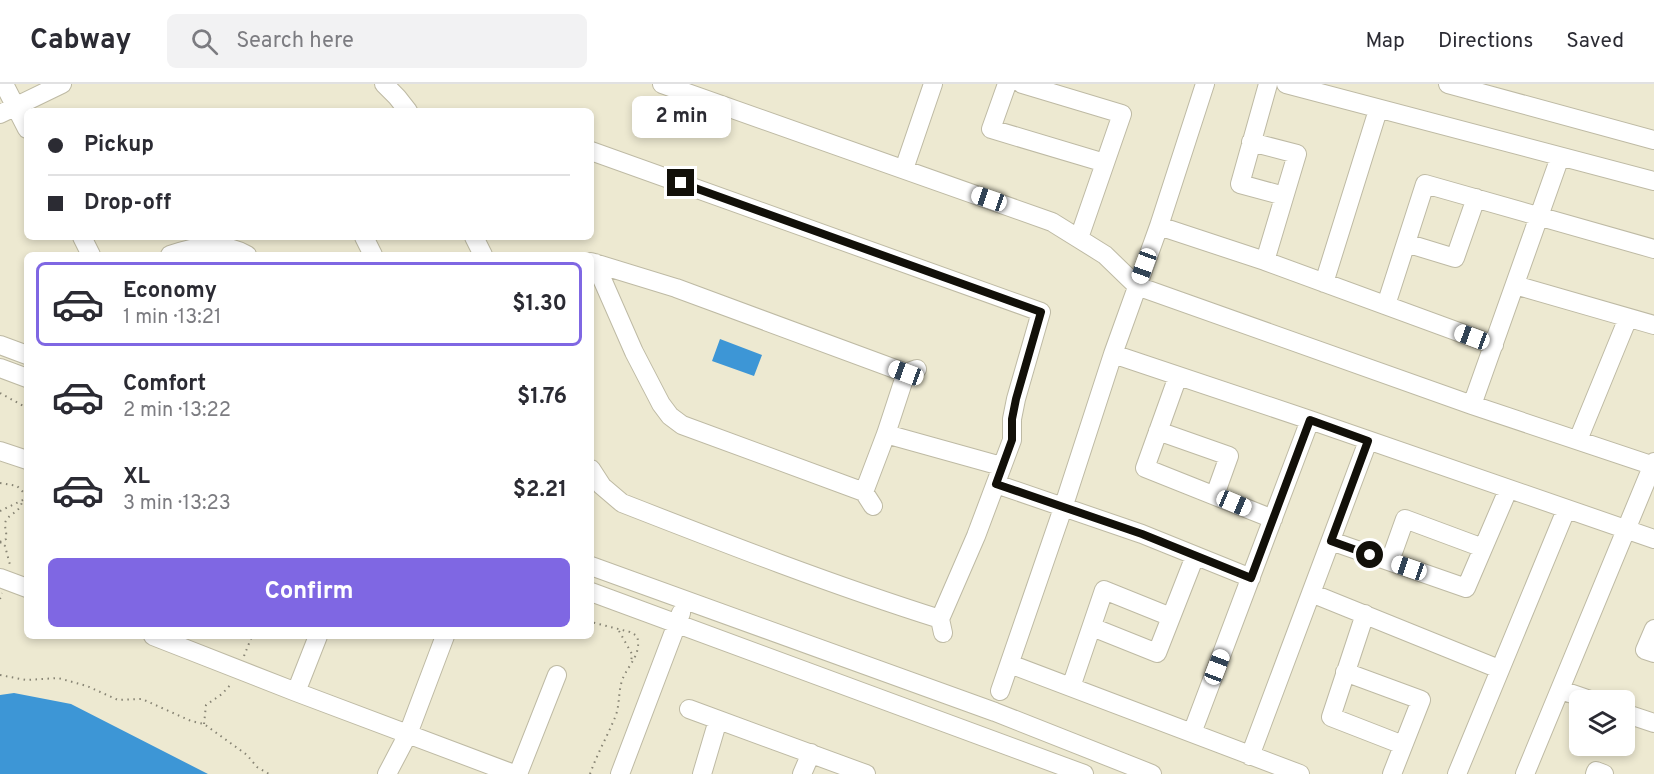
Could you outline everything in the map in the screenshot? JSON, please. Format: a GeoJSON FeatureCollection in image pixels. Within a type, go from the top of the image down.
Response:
{"type":"FeatureCollection","features":[{"type":"Feature","properties":{"kind":"street"},"geometry":{"type":"LineString","coordinates":[[4,84],[8,110],[24,126]]}},
{"type":"Feature","properties":{"kind":"street"},"geometry":{"type":"LineString","coordinates":[[8,110],[62,84]]}},
{"type":"Feature","properties":{"kind":"street"},"geometry":{"type":"LineString","coordinates":[[384,84],[406,108]]}},
{"type":"Feature","properties":{"kind":"street"},"geometry":{"type":"LineString","coordinates":[[662,84],[1031,214],[1079,238],[1105,255],[1137,286],[1472,405],[1654,465],[1525,774]]}},
{"type":"Feature","properties":{"kind":"street"},"geometry":{"type":"LineString","coordinates":[[904,169],[933,84]]}},
{"type":"Feature","properties":{"kind":"street"},"geometry":{"type":"LineString","coordinates":[[1006,84],[991,129],[1105,163]]}},
{"type":"Feature","properties":{"kind":"street"},"geometry":{"type":"LineString","coordinates":[[1022,84],[1122,114],[1079,238]]}},
{"type":"Feature","properties":{"kind":"street"},"geometry":{"type":"LineString","coordinates":[[1000,691],[1113,354],[1159,226],[1205,84]]}},
{"type":"Feature","properties":{"kind":"street"},"geometry":{"type":"LineString","coordinates":[[1268,84],[1240,184],[1284,196]]}},
{"type":"Feature","properties":{"kind":"street"},"geometry":{"type":"LineString","coordinates":[[1286,84],[1654,181]]}},
{"type":"Feature","properties":{"kind":"street"},"geometry":{"type":"LineString","coordinates":[[1448,84],[1654,140]]}},
{"type":"Feature","properties":{"kind":"street"},"geometry":{"type":"LineString","coordinates":[[1324,283],[1378,110]]}},
{"type":"Feature","properties":{"kind":"street"},"geometry":{"type":"LineString","coordinates":[[1251,142],[1297,154],[1265,261]]}},
{"type":"Feature","properties":{"kind":"street"},"geometry":{"type":"LineString","coordinates":[[594,152],[1041,312],[1016,399],[1012,419],[1012,440],[941,626],[882,601],[622,503],[610,494],[594,475]]}},
{"type":"Feature","properties":{"kind":"street"},"geometry":{"type":"LineString","coordinates":[[1472,405],[1560,157]]}},
{"type":"Feature","properties":{"kind":"street"},"geometry":{"type":"LineString","coordinates":[[1386,305],[1425,184],[1654,249]]}},
{"type":"Feature","properties":{"kind":"street"},"geometry":{"type":"LineString","coordinates":[[1406,243],[1455,258],[1476,198]]}},
{"type":"Feature","properties":{"kind":"street"},"geometry":{"type":"LineString","coordinates":[[1159,226],[1265,261],[1494,345]]}},
{"type":"Feature","properties":{"kind":"street"},"geometry":{"type":"LineString","coordinates":[[179,252],[209,246],[226,247],[239,252]]}},
{"type":"Feature","properties":{"kind":"street"},"geometry":{"type":"LineString","coordinates":[[594,262],[676,288],[911,371],[886,434],[869,499],[682,425],[670,416],[634,352],[594,264]]}},
{"type":"Feature","properties":{"kind":"street"},"geometry":{"type":"LineString","coordinates":[[1515,285],[1654,325]]}},
{"type":"Feature","properties":{"kind":"street"},"geometry":{"type":"LineString","coordinates":[[1578,441],[1628,318]]}},
{"type":"Feature","properties":{"kind":"street"},"geometry":{"type":"LineString","coordinates":[[0,345],[24,354]]}},
{"type":"Feature","properties":{"kind":"street"},"geometry":{"type":"LineString","coordinates":[[1113,354],[1654,539]]}},
{"type":"Feature","properties":{"kind":"street"},"geometry":{"type":"LineString","coordinates":[[0,368],[24,377]]}},
{"type":"Feature","properties":{"kind":"street"},"geometry":{"type":"LineString","coordinates":[[1178,376],[1145,468],[1273,519]]}},
{"type":"Feature","properties":{"kind":"street"},"geometry":{"type":"LineString","coordinates":[[1192,734],[1310,420]]}},
{"type":"Feature","properties":{"kind":"street"},"geometry":{"type":"LineString","coordinates":[[1158,431],[1229,456],[1215,495]]}},
{"type":"Feature","properties":{"kind":"street"},"geometry":{"type":"LineString","coordinates":[[886,434],[1001,466]]}},
{"type":"Feature","properties":{"kind":"street"},"geometry":{"type":"LineString","coordinates":[[1250,756],[1368,441]]}},
{"type":"Feature","properties":{"kind":"street"},"geometry":{"type":"LineString","coordinates":[[0,451],[24,459]]}},
{"type":"Feature","properties":{"kind":"street"},"geometry":{"type":"LineString","coordinates":[[996,484],[1142,534],[1251,578]]}},
{"type":"Feature","properties":{"kind":"street"},"geometry":{"type":"LineString","coordinates":[[1331,541],[1466,588],[1508,490]]}},
{"type":"Feature","properties":{"kind":"street"},"geometry":{"type":"LineString","coordinates":[[1457,774],[1566,510]]}},
{"type":"Feature","properties":{"kind":"street"},"geometry":{"type":"LineString","coordinates":[[1390,561],[1405,519],[1483,548]]}},
{"type":"Feature","properties":{"kind":"street"},"geometry":{"type":"LineString","coordinates":[[1092,627],[1157,653],[1195,556]]}},
{"type":"Feature","properties":{"kind":"street"},"geometry":{"type":"LineString","coordinates":[[594,567],[685,602],[995,712],[1152,774]]}},
{"type":"Feature","properties":{"kind":"street"},"geometry":{"type":"LineString","coordinates":[[0,578],[24,587]]}},
{"type":"Feature","properties":{"kind":"street"},"geometry":{"type":"LineString","coordinates":[[1071,687],[1104,590],[1171,617]]}},
{"type":"Feature","properties":{"kind":"street"},"geometry":{"type":"LineString","coordinates":[[594,593],[1084,774]]}},
{"type":"Feature","properties":{"kind":"street"},"geometry":{"type":"LineString","coordinates":[[1311,593],[1499,669]]}},
{"type":"Feature","properties":{"kind":"street"},"geometry":{"type":"LineString","coordinates":[[620,774],[685,602]]}},
{"type":"Feature","properties":{"kind":"street"},"geometry":{"type":"LineString","coordinates":[[1365,614],[1331,717],[1403,745]]}},
{"type":"Feature","properties":{"kind":"street"},"geometry":{"type":"LineString","coordinates":[[1654,629],[1645,650],[1654,653]]}},
{"type":"Feature","properties":{"kind":"street"},"geometry":{"type":"LineString","coordinates":[[296,692],[317,639]]}},
{"type":"Feature","properties":{"kind":"street"},"geometry":{"type":"LineString","coordinates":[[387,774],[408,734],[444,639]]}},
{"type":"Feature","properties":{"kind":"street"},"geometry":{"type":"LineString","coordinates":[[178,640],[238,669],[296,692],[516,774],[557,675]]}},
{"type":"Feature","properties":{"kind":"street"},"geometry":{"type":"LineString","coordinates":[[1010,664],[1300,774]]}},
{"type":"Feature","properties":{"kind":"street"},"geometry":{"type":"LineString","coordinates":[[1345,672],[1421,700],[1392,774]]}},
{"type":"Feature","properties":{"kind":"street"},"geometry":{"type":"LineString","coordinates":[[1560,690],[1569,693]]}},
{"type":"Feature","properties":{"kind":"street"},"geometry":{"type":"LineString","coordinates":[[689,709],[811,753],[829,767],[866,774]]}},
{"type":"Feature","properties":{"kind":"street"},"geometry":{"type":"LineString","coordinates":[[1635,717],[1654,723]]}},
{"type":"Feature","properties":{"kind":"street"},"geometry":{"type":"LineString","coordinates":[[702,774],[718,720]]}},
{"type":"Feature","properties":{"kind":"street"},"geometry":{"type":"LineString","coordinates":[[802,774],[811,753]]}},
{"type":"Feature","properties":{"kind":"street"},"geometry":{"type":"LineString","coordinates":[[1595,774],[1596,771],[1604,774]]}},
{"type":"Feature","properties":{"kind":"path"},"geometry":{"type":"LineString","coordinates":[[0,393],[24,406]]}},
{"type":"Feature","properties":{"kind":"path"},"geometry":{"type":"LineString","coordinates":[[0,483],[17,486],[24,494]]}},
{"type":"Feature","properties":{"kind":"path"},"geometry":{"type":"LineString","coordinates":[[0,511],[22,501]]}},
{"type":"Feature","properties":{"kind":"path"},"geometry":{"type":"LineString","coordinates":[[0,543],[6,538],[5,524],[8,518],[22,506],[22,501]]}},
{"type":"Feature","properties":{"kind":"path"},"geometry":{"type":"LineString","coordinates":[[590,774],[616,713],[621,685],[637,654],[639,644],[637,636],[630,632],[594,623]]}},
{"type":"Feature","properties":{"kind":"path"},"geometry":{"type":"LineString","coordinates":[[619,631],[632,654],[631,664]]}},
{"type":"Feature","properties":{"kind":"path"},"geometry":{"type":"LineString","coordinates":[[204,724],[206,705],[229,688],[251,639]]}},
{"type":"Feature","properties":{"kind":"path"},"geometry":{"type":"LineString","coordinates":[[0,675],[26,680],[46,678],[75,682],[118,700],[142,699],[191,721],[204,724],[248,755],[257,766],[269,774]]}},
{"type":"Feature","properties":{"kind":"water"},"geometry":{"type":"Polygon","coordinates":[[[720,339],[762,355],[754,376],[712,361],[720,339]]]}},
{"type":"Feature","properties":{"kind":"water"},"geometry":{"type":"Polygon","coordinates":[[[14,693],[71,704],[208,774],[0,774],[0,695],[14,693]]]}},
{"type":"Feature","properties":{"kind":"route"},"geometry":{"type":"LineString","coordinates":[[681,183],[1041,312],[1016,399],[1012,419],[1012,440],[996,484],[1142,534],[1251,578],[1310,420],[1368,441],[1331,541],[1370,555]]}}]}
